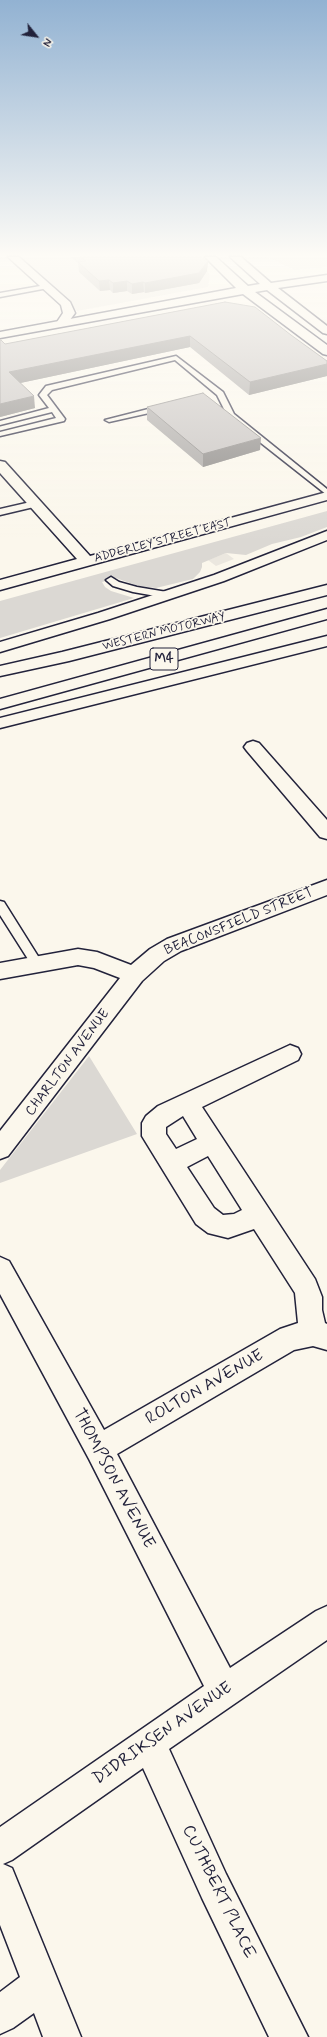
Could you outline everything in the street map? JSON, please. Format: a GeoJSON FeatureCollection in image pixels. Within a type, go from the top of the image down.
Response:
{"type":"FeatureCollection","features":[{"type":"Feature","properties":{"kind":"main road"},"geometry":{"type":"LineString","coordinates":[[0,465],[87,561]]}},
{"type":"Feature","properties":{"kind":"main road","name":"ADDERLEY STREET EAST"},"geometry":{"type":"LineString","coordinates":[[0,585],[327,496]]}},
{"type":"Feature","properties":{"kind":"main road"},"geometry":{"type":"LineString","coordinates":[[0,647],[167,595],[284,552],[327,534]]}},
{"type":"Feature","properties":{"kind":"main road","name":"WESTERN MOTORWAY"},"geometry":{"type":"LineString","coordinates":[[0,671],[63,657],[327,590]]}},
{"type":"Feature","properties":{"kind":"main road","name":"WESTERN MOTORWAY"},"geometry":{"type":"LineString","coordinates":[[0,704],[327,614]]}},
{"type":"Feature","properties":{"kind":"main road"},"geometry":{"type":"LineString","coordinates":[[0,723],[327,641]]}},
{"type":"Feature","properties":{"kind":"main road"},"geometry":{"type":"LineString","coordinates":[[254,747],[327,832]]}},
{"type":"Feature","properties":{"kind":"main road","name":"BEACONSFIELD STREET"},"geometry":{"type":"LineString","coordinates":[[134,975],[157,955],[174,945],[327,887]]}},
{"type":"Feature","properties":{"kind":"main road"},"geometry":{"type":"LineString","coordinates":[[0,971],[68,957],[97,960],[134,975]]}},
{"type":"Feature","properties":{"kind":"main road","name":"CHARLTON AVENUE"},"geometry":{"type":"LineString","coordinates":[[0,1149],[134,975]]}},
{"type":"Feature","properties":{"kind":"main road"},"geometry":{"type":"LineString","coordinates":[[258,1214],[240,1224],[228,1227],[217,1225],[205,1216],[154,1136],[154,1123],[166,1113],[290,1054]]}},
{"type":"Feature","properties":{"kind":"main road"},"geometry":{"type":"LineString","coordinates":[[188,1103],[306,1288],[309,1297],[309,1310],[320,1335]]}},
{"type":"Feature","properties":{"kind":"main road"},"geometry":{"type":"LineString","coordinates":[[171,1163],[213,1142]]}},
{"type":"Feature","properties":{"kind":"main road","name":"THOMPSON AVENUE"},"geometry":{"type":"LineString","coordinates":[[0,1269],[99,1449],[224,1691]]}},
{"type":"Feature","properties":{"kind":"main road","name":"ROLTON AVENUE"},"geometry":{"type":"LineString","coordinates":[[99,1449],[289,1338],[320,1335]]}},
{"type":"Feature","properties":{"kind":"main road","name":"DIDRIKSEN AVENUE"},"geometry":{"type":"LineString","coordinates":[[0,1848],[150,1745],[224,1691],[327,1622]]}},
{"type":"Feature","properties":{"kind":"main road","name":"CUTHBERT PLACE"},"geometry":{"type":"LineString","coordinates":[[150,1745],[214,1886],[289,2037]]}},
{"type":"Feature","properties":{"kind":"main road"},"geometry":{"type":"LineString","coordinates":[[0,1880],[62,2037]]}},
{"type":"Feature","properties":{"kind":"main road"},"geometry":{"type":"LineString","coordinates":[[0,2015],[42,1984]]}},
{"type":"Feature","properties":{"kind":"lane"},"geometry":{"type":"LineString","coordinates":[[0,434],[61,419],[43,395],[48,388],[176,358],[216,394],[231,415],[327,493]]}},
{"type":"Feature","properties":{"kind":"lane"},"geometry":{"type":"LineString","coordinates":[[109,420],[176,404]]}},
{"type":"Feature","properties":{"kind":"lane"},"geometry":{"type":"LineString","coordinates":[[0,423],[54,409]]}},
{"type":"Feature","properties":{"kind":"lane"},"geometry":{"type":"LineString","coordinates":[[0,512],[35,504]]}},
{"type":"Feature","properties":{"kind":"lane"},"geometry":{"type":"LineString","coordinates":[[111,580],[116,584],[136,590],[167,595]]}},
{"type":"Feature","properties":{"kind":"lane"},"geometry":{"type":"LineString","coordinates":[[0,905],[37,964]]}},
{"type":"Feature","properties":{"kind":"shaded area"},"geometry":{"type":"Polygon","coordinates":[[[327,511],[327,527],[301,537],[272,544],[246,555],[226,553],[202,563],[200,572],[193,579],[156,588],[138,586],[116,578],[102,582],[105,587],[111,591],[134,598],[0,638],[0,601],[327,511]]]}},
{"type":"Feature","properties":{"kind":"shaded area"},"geometry":{"type":"Polygon","coordinates":[[[226,553],[234,559],[216,566],[208,560],[226,553]]]}},
{"type":"Feature","properties":{"kind":"shaded area"},"geometry":{"type":"Polygon","coordinates":[[[89,1056],[137,1134],[0,1183],[0,1170],[89,1056]]]}},
{"type":"Feature","properties":{"kind":"building"},"geometry":{"type":"Polygon","coordinates":[[[0,352],[109,352],[9,372],[34,396],[0,404],[0,352]]]}},
{"type":"Feature","properties":{"kind":"building"},"geometry":{"type":"Polygon","coordinates":[[[211,352],[315,352],[327,361],[327,364],[250,382],[211,352]]]}},
{"type":"Feature","properties":{"kind":"building"},"geometry":{"type":"Polygon","coordinates":[[[203,393],[261,438],[203,454],[147,407],[203,393]]]}}]}
